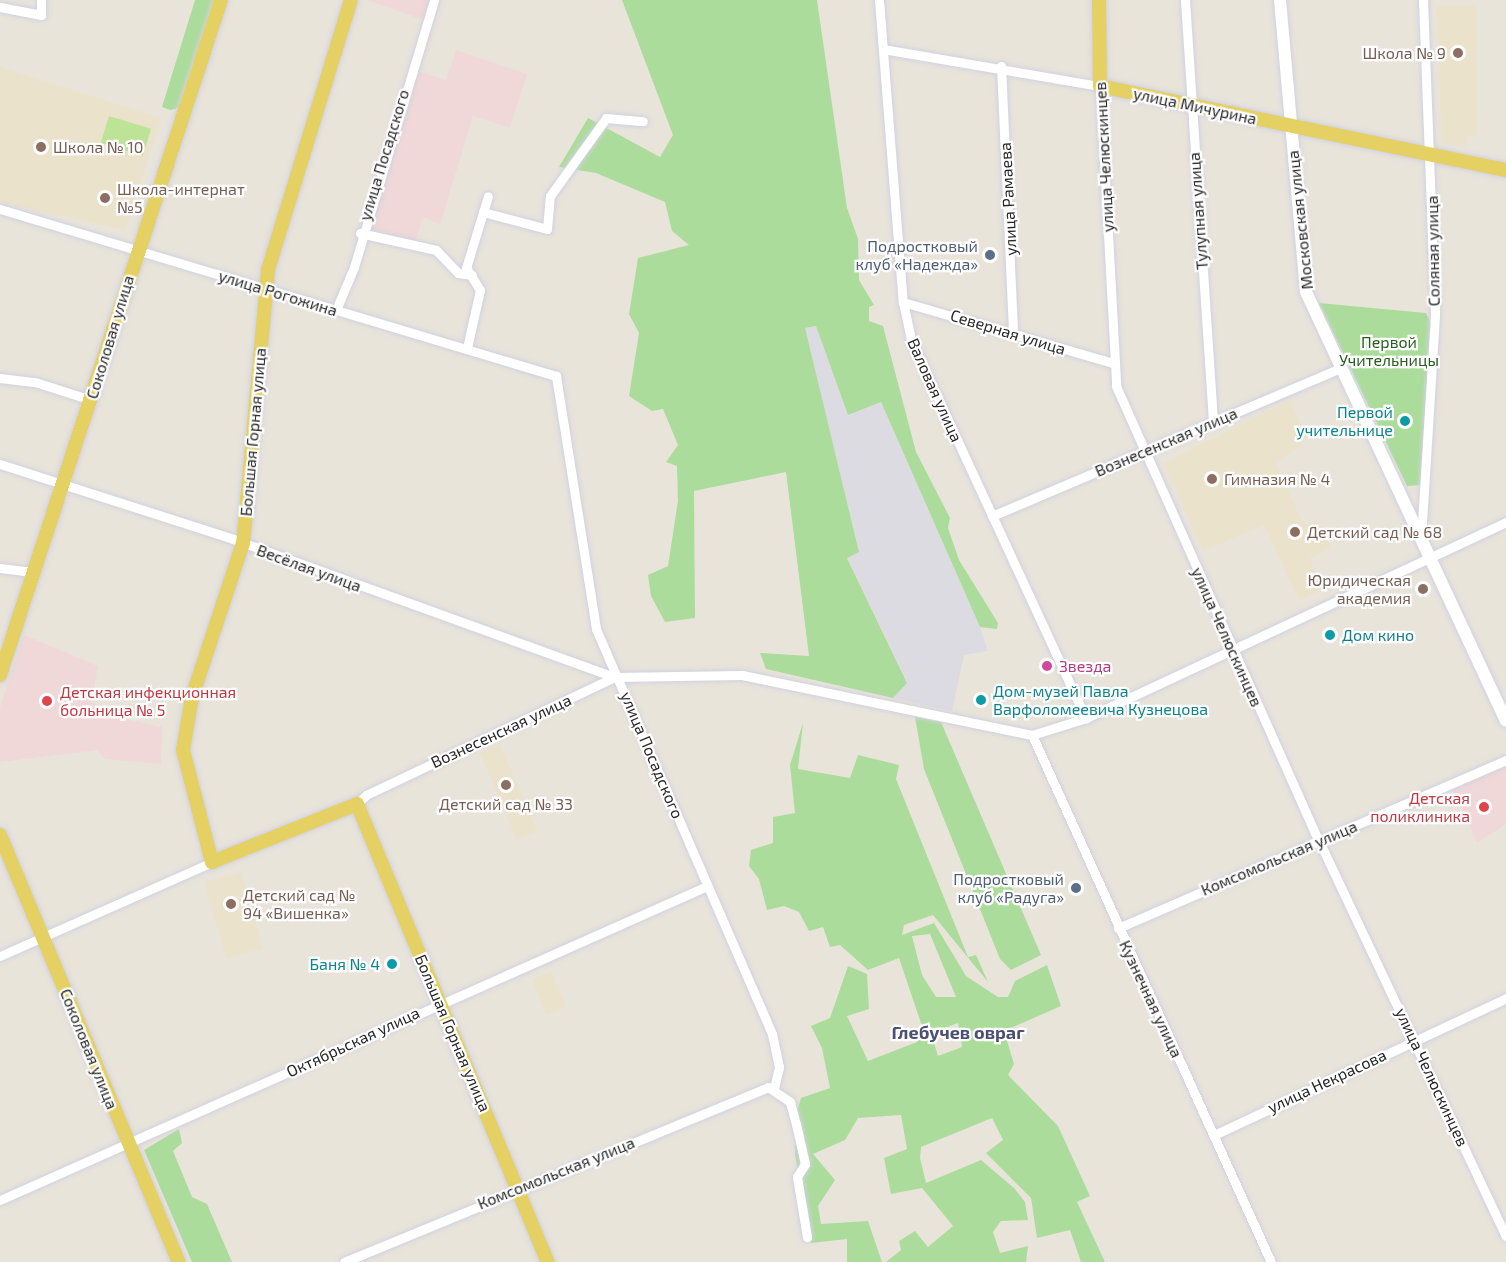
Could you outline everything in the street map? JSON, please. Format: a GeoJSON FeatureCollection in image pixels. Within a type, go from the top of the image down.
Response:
{"type":"FeatureCollection","features":[{"type":"Feature","properties":{"kind":"main road","name":"Соколовая улица"},"geometry":{"type":"LineString","coordinates":[[0,675],[221,0]]}},
{"type":"Feature","properties":{"kind":"main road","name":"Большая Горная улица"},"geometry":{"type":"LineString","coordinates":[[213,862],[182,739],[243,543],[265,287],[351,0]]}},
{"type":"Feature","properties":{"kind":"main road","name":"улица Челюскинцев"},"geometry":{"type":"LineString","coordinates":[[1100,0],[1100,86]]}},
{"type":"Feature","properties":{"kind":"main road","name":"Московская улица"},"geometry":{"type":"LineString","coordinates":[[1280,0],[1306,292],[1506,721]]}},
{"type":"Feature","properties":{"kind":"main road","name":"улица Мичурина"},"geometry":{"type":"LineString","coordinates":[[1100,86],[1190,107],[1431,153],[1506,170]]}},
{"type":"Feature","properties":{"kind":"main road","name":"Большая Горная улица"},"geometry":{"type":"LineString","coordinates":[[357,804],[548,1262]]}},
{"type":"Feature","properties":{"kind":"main road","name":"Вознесенская улица"},"geometry":{"type":"LineString","coordinates":[[213,862],[357,804]]}},
{"type":"Feature","properties":{"kind":"main road","name":"Соколовая улица"},"geometry":{"type":"LineString","coordinates":[[0,835],[179,1262]]}},
{"type":"Feature","properties":{"kind":"street"},"geometry":{"type":"LineString","coordinates":[[0,7],[41,15],[41,0]]}},
{"type":"Feature","properties":{"kind":"street","name":"улица Посадского"},"geometry":{"type":"LineString","coordinates":[[336,310],[354,267],[360,233],[434,0]]}},
{"type":"Feature","properties":{"kind":"street","name":"Валовая улица"},"geometry":{"type":"LineString","coordinates":[[879,0],[903,302],[911,340],[1086,718]]}},
{"type":"Feature","properties":{"kind":"street","name":"Тулупная улица"},"geometry":{"type":"LineString","coordinates":[[1185,0],[1190,107],[1214,421]]}},
{"type":"Feature","properties":{"kind":"street","name":"Соляная улица"},"geometry":{"type":"LineString","coordinates":[[1421,538],[1432,405],[1431,153],[1423,0]]}},
{"type":"Feature","properties":{"kind":"street","name":"улица Мичурина"},"geometry":{"type":"LineString","coordinates":[[883,49],[1001,66],[1100,86]]}},
{"type":"Feature","properties":{"kind":"street","name":"улица Рамаева"},"geometry":{"type":"LineString","coordinates":[[1001,66],[1013,331]]}},
{"type":"Feature","properties":{"kind":"street","name":"улица Челюскинцев"},"geometry":{"type":"LineString","coordinates":[[1100,86],[1116,386],[1319,841],[1506,1236]]}},
{"type":"Feature","properties":{"kind":"street"},"geometry":{"type":"LineString","coordinates":[[483,212],[547,229],[550,196],[606,118],[644,122]]}},
{"type":"Feature","properties":{"kind":"street"},"geometry":{"type":"LineString","coordinates":[[467,348],[480,290],[466,268],[488,196]]}},
{"type":"Feature","properties":{"kind":"street","name":"улица Рогожина"},"geometry":{"type":"LineString","coordinates":[[0,209],[556,376]]}},
{"type":"Feature","properties":{"kind":"street"},"geometry":{"type":"LineString","coordinates":[[360,233],[436,250],[458,273],[472,275]]}},
{"type":"Feature","properties":{"kind":"street","name":"Северная улица"},"geometry":{"type":"LineString","coordinates":[[903,302],[1013,331],[1113,363]]}},
{"type":"Feature","properties":{"kind":"street","name":"Вознесенская улица"},"geometry":{"type":"LineString","coordinates":[[992,516],[1341,368]]}},
{"type":"Feature","properties":{"kind":"street","name":"улица Посадского"},"geometry":{"type":"LineString","coordinates":[[556,376],[596,629],[615,677],[627,693],[707,886],[772,1034],[779,1067],[771,1087]]}},
{"type":"Feature","properties":{"kind":"street"},"geometry":{"type":"LineString","coordinates":[[0,378],[34,381],[91,400]]}},
{"type":"Feature","properties":{"kind":"street","name":"Весёлая улица"},"geometry":{"type":"LineString","coordinates":[[0,464],[243,543],[615,677]]}},
{"type":"Feature","properties":{"kind":"street"},"geometry":{"type":"LineString","coordinates":[[1032,735],[1086,718],[1231,647],[1506,522]]}},
{"type":"Feature","properties":{"kind":"street"},"geometry":{"type":"LineString","coordinates":[[0,568],[33,572]]}},
{"type":"Feature","properties":{"kind":"street","name":"Вознесенская улица"},"geometry":{"type":"LineString","coordinates":[[357,804],[366,795],[615,677],[742,675],[1032,735]]}},
{"type":"Feature","properties":{"kind":"street","name":"Кузнечная улица"},"geometry":{"type":"LineString","coordinates":[[1032,735],[1271,1262]]}},
{"type":"Feature","properties":{"kind":"street","name":"Комсомольская улица"},"geometry":{"type":"LineString","coordinates":[[1118,928],[1506,760]]}},
{"type":"Feature","properties":{"kind":"street","name":"Вознесенская улица"},"geometry":{"type":"LineString","coordinates":[[0,956],[213,862]]}},
{"type":"Feature","properties":{"kind":"street","name":"Октябрьская улица"},"geometry":{"type":"LineString","coordinates":[[0,1200],[440,1002],[707,886]]}},
{"type":"Feature","properties":{"kind":"street","name":"улица Некрасова"},"geometry":{"type":"LineString","coordinates":[[1214,1135],[1506,998]]}},
{"type":"Feature","properties":{"kind":"street"},"geometry":{"type":"LineString","coordinates":[[771,1087],[790,1102],[802,1151],[805,1164],[797,1177],[807,1237]]}},
{"type":"Feature","properties":{"kind":"street","name":"Комсомольская улица"},"geometry":{"type":"LineString","coordinates":[[344,1262],[517,1188],[771,1087]]}},
{"type":"Feature","properties":{"kind":"shaded area"},"geometry":{"type":"Polygon","coordinates":[[[367,0],[436,0],[429,22],[367,0]]]}},
{"type":"Feature","properties":{"kind":"shaded area","name":"Школа № 9"},"geometry":{"type":"Polygon","coordinates":[[[1436,5],[1477,5],[1478,136],[1466,137],[1467,147],[1442,143],[1436,5]]]}},
{"type":"Feature","properties":{"kind":"shaded area"},"geometry":{"type":"Polygon","coordinates":[[[456,50],[527,74],[510,128],[473,116],[440,225],[423,217],[415,243],[366,226],[414,70],[446,80],[456,50]]]}},
{"type":"Feature","properties":{"kind":"shaded area","name":"Школа № 10"},"geometry":{"type":"Polygon","coordinates":[[[0,67],[161,118],[125,230],[0,202],[0,67]]]}},
{"type":"Feature","properties":{"kind":"shaded area"},"geometry":{"type":"Polygon","coordinates":[[[816,326],[848,415],[881,402],[980,627],[988,651],[964,655],[952,711],[893,698],[907,682],[847,557],[859,551],[804,328],[816,326]]]}},
{"type":"Feature","properties":{"kind":"shaded area","name":"Гимназия № 4"},"geometry":{"type":"Polygon","coordinates":[[[1290,400],[1302,429],[1295,433],[1301,445],[1276,463],[1304,526],[1318,521],[1331,548],[1310,558],[1319,591],[1299,600],[1264,525],[1203,551],[1164,463],[1290,400]]]}},
{"type":"Feature","properties":{"kind":"shaded area","name":"Детская инфекционная больница № 5"},"geometry":{"type":"Polygon","coordinates":[[[24,635],[98,666],[91,703],[126,713],[125,719],[162,727],[161,764],[105,759],[97,750],[0,762],[0,707],[24,635]]]}},
{"type":"Feature","properties":{"kind":"shaded area","name":"Детский сад № 33"},"geometry":{"type":"Polygon","coordinates":[[[500,744],[537,831],[517,840],[480,753],[500,744]]]}},
{"type":"Feature","properties":{"kind":"shaded area","name":"Детская поликлиника"},"geometry":{"type":"Polygon","coordinates":[[[1506,766],[1506,824],[1477,843],[1453,789],[1506,766]]]}},
{"type":"Feature","properties":{"kind":"shaded area","name":"Детский сад № 94 «Вишенка»"},"geometry":{"type":"Polygon","coordinates":[[[241,872],[263,948],[226,958],[204,882],[241,872]]]}},
{"type":"Feature","properties":{"kind":"shaded area"},"geometry":{"type":"Polygon","coordinates":[[[551,971],[566,1007],[547,1015],[532,979],[551,971]]]}},
{"type":"Feature","properties":{"kind":"green space"},"geometry":{"type":"Polygon","coordinates":[[[195,0],[214,0],[178,108],[170,110],[162,107],[195,0]]]}},
{"type":"Feature","properties":{"kind":"green space"},"geometry":{"type":"Polygon","coordinates":[[[622,0],[817,0],[847,208],[858,239],[859,280],[874,305],[869,307],[869,321],[883,326],[916,452],[950,518],[948,528],[959,560],[998,623],[997,629],[980,627],[881,402],[848,415],[816,326],[805,328],[859,552],[847,558],[907,683],[893,698],[766,669],[760,653],[809,656],[786,472],[694,491],[695,618],[665,622],[651,596],[648,575],[668,566],[678,501],[677,466],[666,462],[678,445],[663,409],[652,411],[629,396],[639,333],[629,314],[638,258],[689,245],[672,231],[665,202],[596,173],[559,167],[588,118],[660,157],[673,135],[622,0]]]}},
{"type":"Feature","properties":{"kind":"green space"},"geometry":{"type":"Polygon","coordinates":[[[109,116],[151,129],[143,156],[101,143],[109,116]]]}},
{"type":"Feature","properties":{"kind":"green space","name":"Первой Учительницы"},"geometry":{"type":"Polygon","coordinates":[[[1319,303],[1426,313],[1432,326],[1421,485],[1407,486],[1319,303]]]}},
{"type":"Feature","properties":{"kind":"green space"},"geometry":{"type":"Polygon","coordinates":[[[915,717],[941,722],[1041,955],[1011,970],[1000,959],[924,769],[915,717]]]}},
{"type":"Feature","properties":{"kind":"green space"},"geometry":{"type":"Polygon","coordinates":[[[803,723],[798,769],[850,778],[858,755],[899,765],[896,779],[968,957],[976,955],[988,982],[933,915],[904,925],[902,935],[934,923],[966,976],[998,997],[1008,997],[1015,981],[1047,965],[1061,1006],[1004,1031],[1014,1064],[1008,1075],[1058,1126],[1090,1196],[1077,1202],[1105,1262],[1081,1262],[1070,1230],[1037,1238],[1031,1198],[986,1153],[1003,1140],[992,1118],[921,1147],[920,1158],[926,1183],[981,1160],[1014,1188],[1025,1202],[1028,1220],[1001,1221],[993,1232],[1000,1253],[1028,1246],[1026,1262],[886,1262],[901,1250],[899,1241],[915,1231],[928,1247],[953,1226],[922,1188],[891,1194],[884,1158],[907,1149],[901,1115],[858,1118],[845,1140],[813,1154],[835,1180],[818,1206],[821,1224],[868,1221],[882,1262],[847,1262],[847,1239],[811,1243],[795,1154],[797,1111],[801,1098],[830,1088],[822,1048],[811,1026],[830,1018],[848,966],[867,974],[869,1009],[847,1016],[868,1061],[917,1042],[923,1029],[899,958],[868,970],[840,945],[830,947],[823,927],[809,931],[799,912],[784,906],[767,910],[759,879],[749,866],[751,850],[773,843],[773,817],[795,813],[790,765],[803,723]],[[930,934],[912,936],[922,975],[936,997],[956,997],[930,934]],[[958,1023],[931,1033],[938,1056],[962,1047],[958,1023]]]}},
{"type":"Feature","properties":{"kind":"green space"},"geometry":{"type":"Polygon","coordinates":[[[179,1129],[182,1143],[173,1151],[192,1197],[207,1204],[232,1262],[192,1262],[144,1150],[179,1129]]]}},
{"type":"Feature","properties":{"kind":"place","name":"Школа № 9"},"geometry":{"type":"Point","coordinates":[1458,53]}},
{"type":"Feature","properties":{"kind":"place","name":"Школа № 10"},"geometry":{"type":"Point","coordinates":[41,147]}},
{"type":"Feature","properties":{"kind":"place","name":"Школа-интернат №5"},"geometry":{"type":"Point","coordinates":[105,198]}},
{"type":"Feature","properties":{"kind":"place","name":"Подростковый клуб «Надежда»"},"geometry":{"type":"Point","coordinates":[990,255]}},
{"type":"Feature","properties":{"kind":"place","name":"Первой учительнице"},"geometry":{"type":"Point","coordinates":[1405,421]}},
{"type":"Feature","properties":{"kind":"place","name":"Гимназия № 4"},"geometry":{"type":"Point","coordinates":[1212,479]}},
{"type":"Feature","properties":{"kind":"place","name":"Детский сад № 68"},"geometry":{"type":"Point","coordinates":[1295,532]}},
{"type":"Feature","properties":{"kind":"place","name":"Юридическая академия"},"geometry":{"type":"Point","coordinates":[1423,589]}},
{"type":"Feature","properties":{"kind":"place","name":"Дом кино"},"geometry":{"type":"Point","coordinates":[1330,635]}},
{"type":"Feature","properties":{"kind":"place","name":"Звезда"},"geometry":{"type":"Point","coordinates":[1047,666]}},
{"type":"Feature","properties":{"kind":"place","name":"Дом-музей Павла Варфоломеевича Кузнецова"},"geometry":{"type":"Point","coordinates":[981,700]}},
{"type":"Feature","properties":{"kind":"place","name":"Детская инфекционная больница № 5"},"geometry":{"type":"Point","coordinates":[47,701]}},
{"type":"Feature","properties":{"kind":"place","name":"Детский сад № 33"},"geometry":{"type":"Point","coordinates":[506,785]}},
{"type":"Feature","properties":{"kind":"place","name":"Детская поликлиника"},"geometry":{"type":"Point","coordinates":[1484,807]}},
{"type":"Feature","properties":{"kind":"place","name":"Подростковый клуб «Радуга»"},"geometry":{"type":"Point","coordinates":[1076,888]}},
{"type":"Feature","properties":{"kind":"place","name":"Детский сад № 94 «Вишенка»"},"geometry":{"type":"Point","coordinates":[231,904]}},
{"type":"Feature","properties":{"kind":"place","name":"Баня № 4"},"geometry":{"type":"Point","coordinates":[392,964]}},
{"type":"Feature","properties":{"kind":"district","name":"Глебучев овраг"},"geometry":{"type":"Point","coordinates":[958,1032]}}]}
